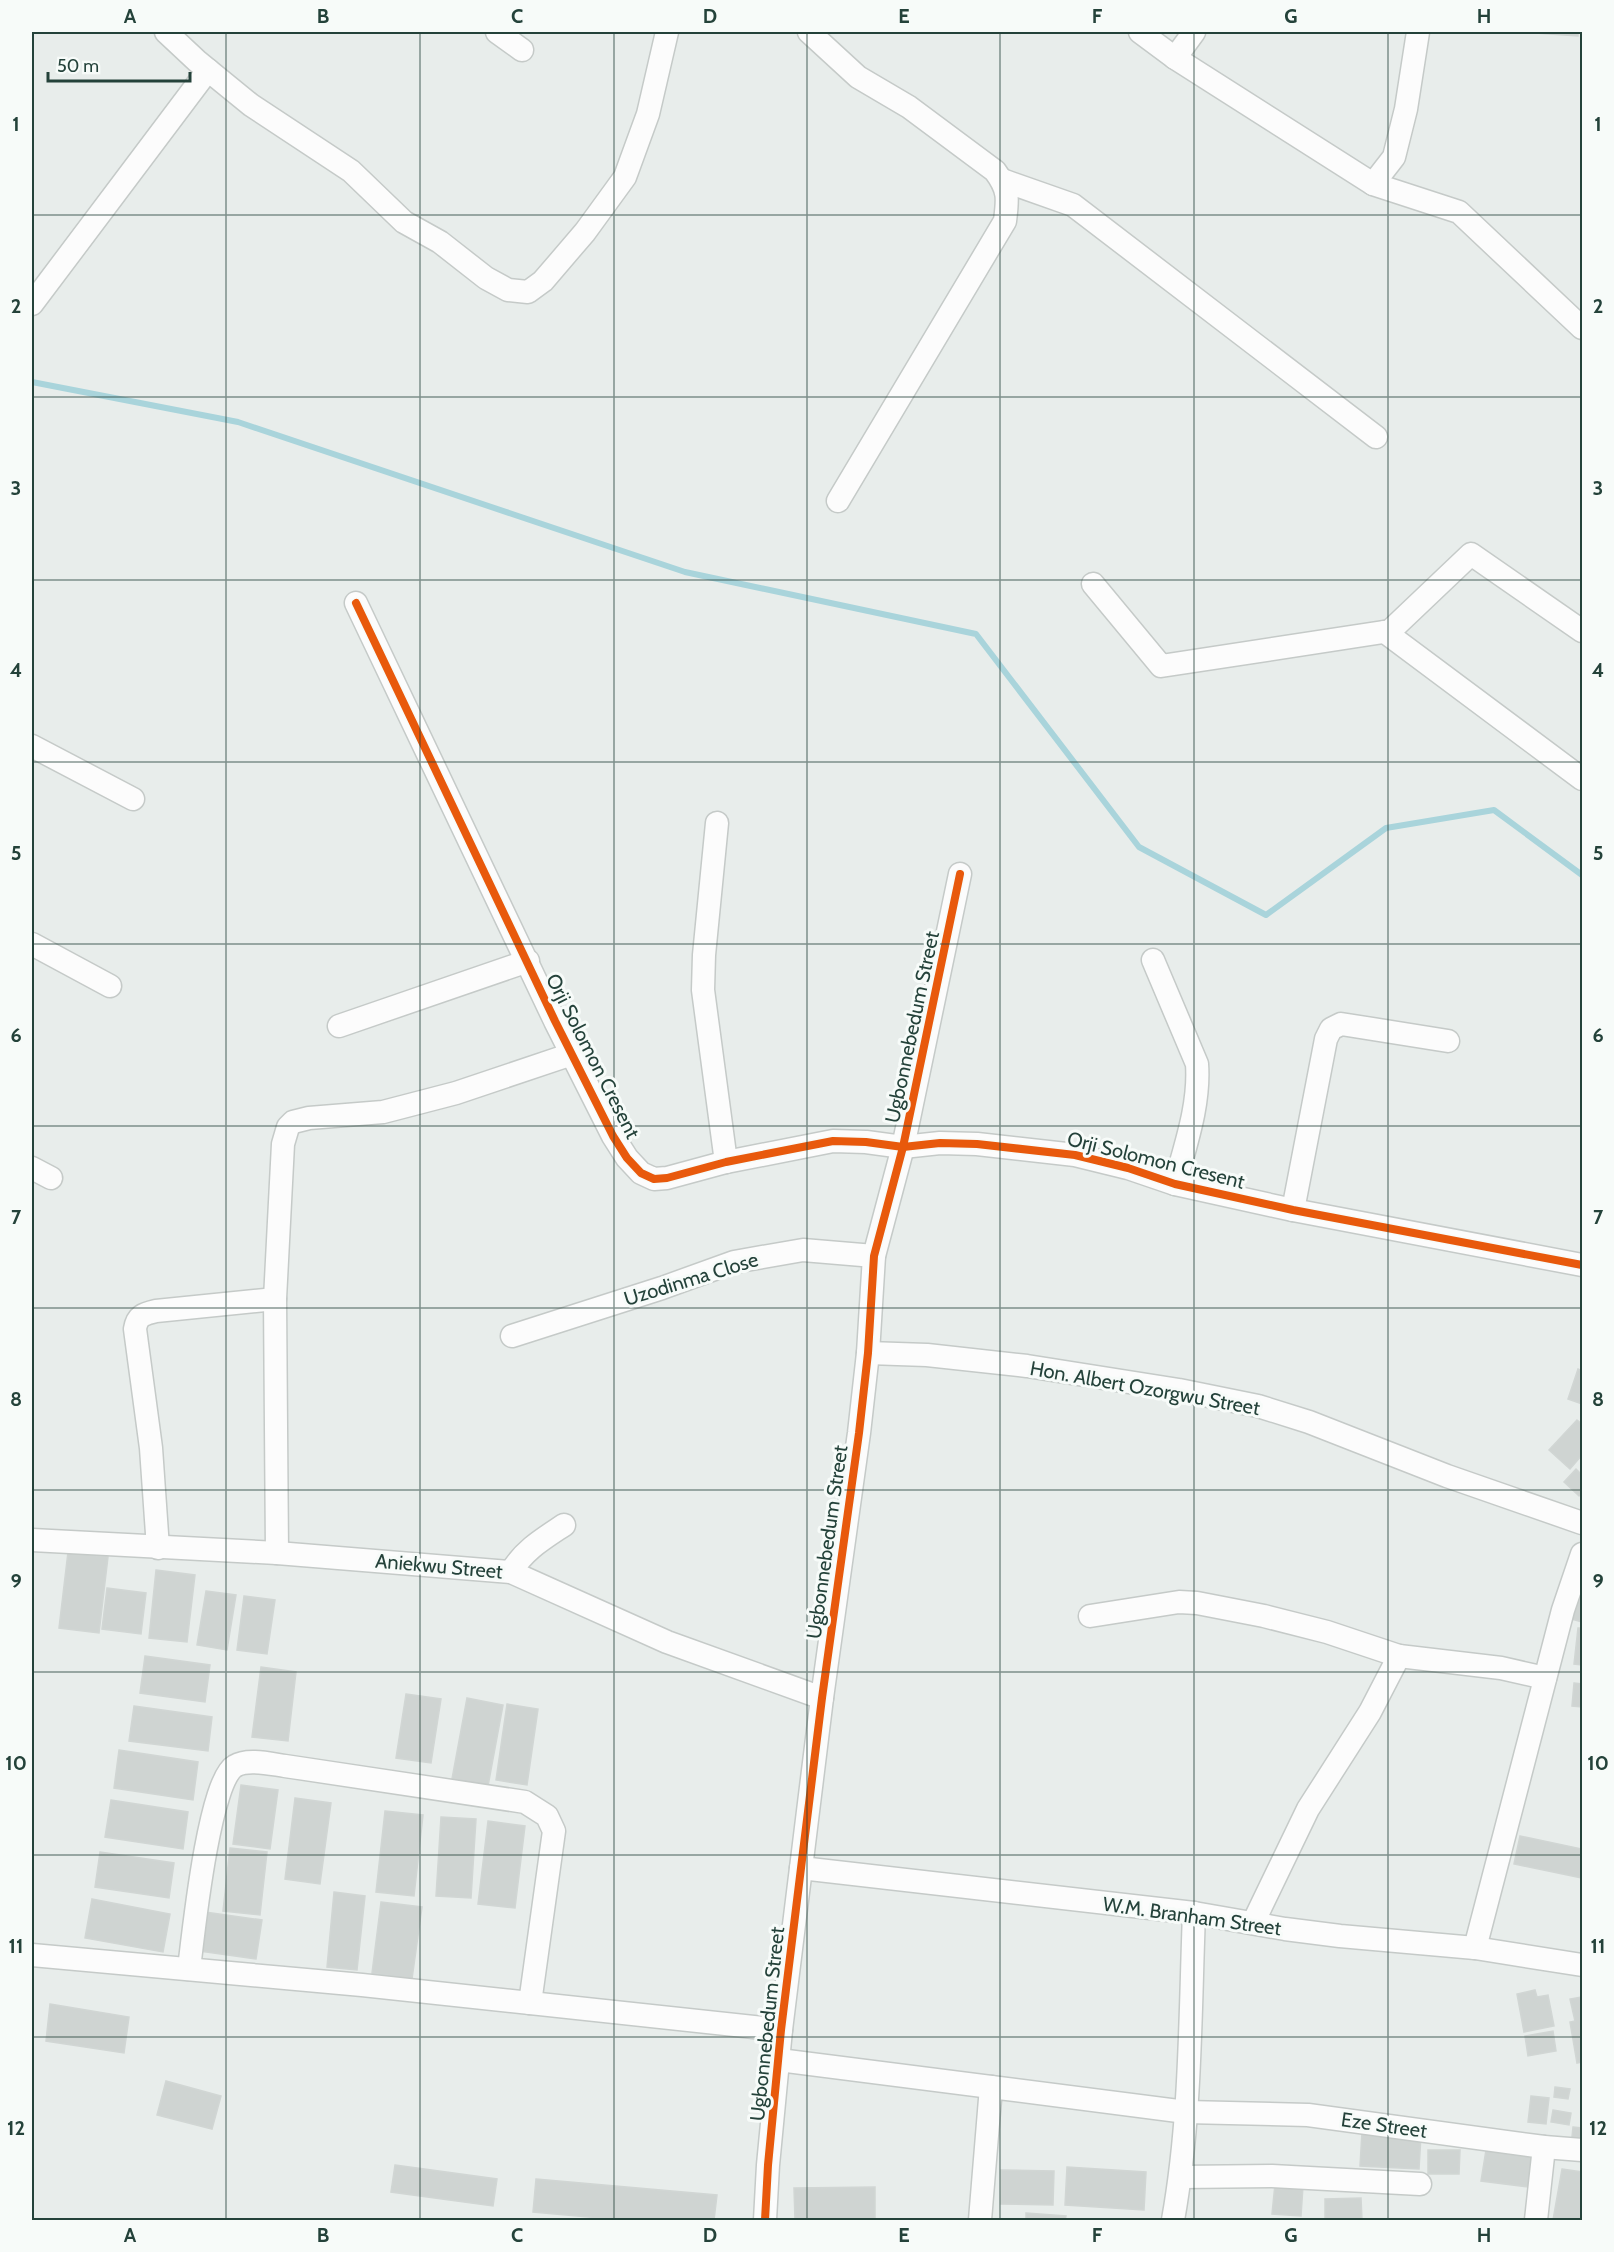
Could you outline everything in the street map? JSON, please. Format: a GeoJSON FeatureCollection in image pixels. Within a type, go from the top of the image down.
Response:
{"type":"FeatureCollection","features":[{"type":"Feature","properties":{"kind":"street"},"geometry":{"type":"LineString","coordinates":[[166,32],[251,105],[351,171],[404,222],[440,242],[486,278],[508,290],[528,292],[543,281],[571,248],[625,177],[648,114],[666,32]]}},
{"type":"Feature","properties":{"kind":"street"},"geometry":{"type":"LineString","coordinates":[[497,32],[522,50]]}},
{"type":"Feature","properties":{"kind":"street"},"geometry":{"type":"LineString","coordinates":[[809,32],[858,76],[909,107],[995,171],[1002,180],[1008,196],[1005,221],[838,501]]}},
{"type":"Feature","properties":{"kind":"street"},"geometry":{"type":"LineString","coordinates":[[1140,32],[1175,58],[1373,184],[1459,212],[1582,328]]}},
{"type":"Feature","properties":{"kind":"street"},"geometry":{"type":"LineString","coordinates":[[1175,58],[1194,32]]}},
{"type":"Feature","properties":{"kind":"street"},"geometry":{"type":"LineString","coordinates":[[1373,184],[1394,157],[1406,109],[1418,32]]}},
{"type":"Feature","properties":{"kind":"street"},"geometry":{"type":"LineString","coordinates":[[32,304],[208,70]]}},
{"type":"Feature","properties":{"kind":"street"},"geometry":{"type":"LineString","coordinates":[[1002,180],[1073,205],[1376,437]]}},
{"type":"Feature","properties":{"kind":"street"},"geometry":{"type":"LineString","coordinates":[[1093,584],[1161,666],[1390,631],[1471,554],[1582,631]]}},
{"type":"Feature","properties":{"kind":"street","name":"Orji Solomon Cresent"},"geometry":{"type":"LineString","coordinates":[[356,603],[572,1054],[613,1136],[627,1158],[641,1173],[654,1179],[667,1178],[726,1162],[833,1141],[866,1142],[903,1147],[940,1143],[977,1144],[1075,1155],[1128,1168],[1175,1185],[1582,1265]]}},
{"type":"Feature","properties":{"kind":"street"},"geometry":{"type":"LineString","coordinates":[[1385,632],[1582,779]]}},
{"type":"Feature","properties":{"kind":"street"},"geometry":{"type":"LineString","coordinates":[[32,746],[133,800]]}},
{"type":"Feature","properties":{"kind":"street"},"geometry":{"type":"LineString","coordinates":[[717,823],[704,955],[703,990],[726,1162]]}},
{"type":"Feature","properties":{"kind":"street","name":"Ugbonnebedum Street"},"geometry":{"type":"LineString","coordinates":[[765,2220],[781,2030],[868,1353],[874,1256],[903,1147],[960,874]]}},
{"type":"Feature","properties":{"kind":"street"},"geometry":{"type":"LineString","coordinates":[[32,944],[110,986]]}},
{"type":"Feature","properties":{"kind":"street"},"geometry":{"type":"LineString","coordinates":[[1153,960],[1197,1064],[1198,1082],[1193,1113],[1175,1185]]}},
{"type":"Feature","properties":{"kind":"street"},"geometry":{"type":"LineString","coordinates":[[339,1026],[528,961]]}},
{"type":"Feature","properties":{"kind":"street"},"geometry":{"type":"LineString","coordinates":[[1293,1210],[1317,1079],[1326,1039],[1331,1029],[1341,1024],[1448,1041]]}},
{"type":"Feature","properties":{"kind":"street"},"geometry":{"type":"LineString","coordinates":[[277,1553],[275,1299],[283,1144],[288,1127],[293,1122],[309,1118],[383,1112],[456,1093],[572,1054]]}},
{"type":"Feature","properties":{"kind":"street","name":"Uzodinma Close"},"geometry":{"type":"LineString","coordinates":[[512,1336],[662,1288],[734,1262],[803,1250],[874,1256]]}},
{"type":"Feature","properties":{"kind":"street"},"geometry":{"type":"LineString","coordinates":[[158,1548],[151,1448],[135,1329],[136,1321],[141,1315],[156,1311],[275,1299]]}},
{"type":"Feature","properties":{"kind":"street","name":"Hon. Albert Ozorgwu Street"},"geometry":{"type":"LineString","coordinates":[[868,1353],[927,1355],[1027,1366],[1179,1390],[1258,1406],[1309,1422],[1447,1476],[1582,1523]]}},
{"type":"Feature","properties":{"kind":"street"},"geometry":{"type":"LineString","coordinates":[[511,1572],[519,1557],[564,1525]]}},
{"type":"Feature","properties":{"kind":"street","name":"Aniekwu Street"},"geometry":{"type":"LineString","coordinates":[[32,1540],[277,1553],[511,1572],[667,1642],[822,1698]]}},
{"type":"Feature","properties":{"kind":"street"},"geometry":{"type":"LineString","coordinates":[[1475,1948],[1563,1610],[1582,1554]]}},
{"type":"Feature","properties":{"kind":"street"},"geometry":{"type":"LineString","coordinates":[[1090,1616],[1179,1602],[1197,1603],[1296,1624],[1399,1656],[1501,1668],[1545,1678]]}},
{"type":"Feature","properties":{"kind":"street"},"geometry":{"type":"LineString","coordinates":[[1253,1923],[1308,1809],[1370,1712],[1399,1656]]}},
{"type":"Feature","properties":{"kind":"street"},"geometry":{"type":"LineString","coordinates":[[189,1969],[204,1860],[218,1799],[226,1774],[235,1766],[251,1762],[525,1802],[547,1815],[554,1831],[530,2003]]}},
{"type":"Feature","properties":{"kind":"street","name":"W.M. Branham Street"},"geometry":{"type":"LineString","coordinates":[[801,1868],[1194,1913],[1285,1929],[1475,1948],[1582,1965]]}},
{"type":"Feature","properties":{"kind":"street"},"geometry":{"type":"LineString","coordinates":[[1173,2220],[1181,2177],[1186,2112],[1194,1913]]}},
{"type":"Feature","properties":{"kind":"street"},"geometry":{"type":"LineString","coordinates":[[32,1955],[530,2003],[781,2030]]}},
{"type":"Feature","properties":{"kind":"street","name":"Eze Street"},"geometry":{"type":"LineString","coordinates":[[779,2060],[1186,2112],[1308,2115],[1544,2147],[1582,2150]]}},
{"type":"Feature","properties":{"kind":"street"},"geometry":{"type":"LineString","coordinates":[[980,2220],[991,2087]]}},
{"type":"Feature","properties":{"kind":"street"},"geometry":{"type":"LineString","coordinates":[[1536,2220],[1544,2147]]}},
{"type":"Feature","properties":{"kind":"street"},"geometry":{"type":"LineString","coordinates":[[1181,2177],[1272,2176],[1420,2184]]}},
{"type":"Feature","properties":{"kind":"building"},"geometry":{"type":"Polygon","coordinates":[[[1519,32],[1578,32],[1578,36],[1519,32]]]}},
{"type":"Feature","properties":{"kind":"building"},"geometry":{"type":"Polygon","coordinates":[[[1578,1369],[1582,1371],[1582,1404],[1568,1399],[1578,1369]]]}},
{"type":"Feature","properties":{"kind":"building"},"geometry":{"type":"Polygon","coordinates":[[[1577,1420],[1582,1424],[1582,1455],[1570,1469],[1549,1450],[1577,1420]]]}},
{"type":"Feature","properties":{"kind":"building"},"geometry":{"type":"Polygon","coordinates":[[[1576,1469],[1582,1475],[1582,1492],[1579,1496],[1564,1482],[1576,1469]]]}},
{"type":"Feature","properties":{"kind":"building"},"geometry":{"type":"Polygon","coordinates":[[[68,1552],[108,1557],[99,1633],[59,1628],[68,1552]]]}},
{"type":"Feature","properties":{"kind":"building"},"geometry":{"type":"Polygon","coordinates":[[[156,1570],[195,1575],[187,1642],[149,1638],[156,1570]]]}},
{"type":"Feature","properties":{"kind":"building"},"geometry":{"type":"Polygon","coordinates":[[[1582,1572],[1582,1622],[1568,1618],[1582,1572]]]}},
{"type":"Feature","properties":{"kind":"building"},"geometry":{"type":"Polygon","coordinates":[[[107,1588],[146,1593],[141,1634],[102,1629],[107,1588]]]}},
{"type":"Feature","properties":{"kind":"building"},"geometry":{"type":"Polygon","coordinates":[[[206,1591],[236,1595],[227,1650],[197,1645],[206,1591]]]}},
{"type":"Feature","properties":{"kind":"building"},"geometry":{"type":"Polygon","coordinates":[[[244,1596],[275,1600],[267,1654],[237,1650],[244,1596]]]}},
{"type":"Feature","properties":{"kind":"building"},"geometry":{"type":"Polygon","coordinates":[[[1578,1628],[1582,1628],[1582,1665],[1574,1664],[1578,1628]]]}},
{"type":"Feature","properties":{"kind":"building"},"geometry":{"type":"Polygon","coordinates":[[[145,1656],[210,1665],[205,1702],[140,1693],[145,1656]]]}},
{"type":"Feature","properties":{"kind":"building"},"geometry":{"type":"Polygon","coordinates":[[[261,1667],[296,1672],[288,1741],[252,1737],[261,1667]]]}},
{"type":"Feature","properties":{"kind":"building"},"geometry":{"type":"Polygon","coordinates":[[[1574,1683],[1582,1684],[1582,1707],[1572,1706],[1574,1683]]]}},
{"type":"Feature","properties":{"kind":"building"},"geometry":{"type":"Polygon","coordinates":[[[406,1694],[441,1699],[431,1763],[396,1758],[406,1694]]]}},
{"type":"Feature","properties":{"kind":"building"},"geometry":{"type":"Polygon","coordinates":[[[467,1698],[503,1705],[488,1786],[452,1779],[467,1698]]]}},
{"type":"Feature","properties":{"kind":"building"},"geometry":{"type":"Polygon","coordinates":[[[507,1704],[538,1709],[527,1785],[496,1780],[507,1704]]]}},
{"type":"Feature","properties":{"kind":"building"},"geometry":{"type":"Polygon","coordinates":[[[134,1706],[212,1717],[208,1751],[129,1741],[134,1706]]]}},
{"type":"Feature","properties":{"kind":"building"},"geometry":{"type":"Polygon","coordinates":[[[119,1750],[198,1762],[193,1800],[114,1788],[119,1750]]]}},
{"type":"Feature","properties":{"kind":"building"},"geometry":{"type":"Polygon","coordinates":[[[241,1785],[278,1790],[270,1849],[233,1844],[241,1785]]]}},
{"type":"Feature","properties":{"kind":"building"},"geometry":{"type":"Polygon","coordinates":[[[295,1798],[331,1803],[320,1884],[285,1879],[295,1798]]]}},
{"type":"Feature","properties":{"kind":"building"},"geometry":{"type":"Polygon","coordinates":[[[111,1800],[188,1812],[183,1849],[105,1837],[111,1800]]]}},
{"type":"Feature","properties":{"kind":"building"},"geometry":{"type":"Polygon","coordinates":[[[385,1811],[423,1815],[414,1896],[376,1892],[385,1811]]]}},
{"type":"Feature","properties":{"kind":"building"},"geometry":{"type":"Polygon","coordinates":[[[441,1817],[476,1819],[471,1898],[436,1896],[441,1817]]]}},
{"type":"Feature","properties":{"kind":"building"},"geometry":{"type":"Polygon","coordinates":[[[488,1821],[525,1826],[515,1908],[478,1904],[488,1821]]]}},
{"type":"Feature","properties":{"kind":"building"},"geometry":{"type":"Polygon","coordinates":[[[1520,1836],[1582,1849],[1582,1878],[1514,1864],[1520,1836]]]}},
{"type":"Feature","properties":{"kind":"building"},"geometry":{"type":"Polygon","coordinates":[[[230,1848],[267,1852],[260,1915],[223,1911],[230,1848]]]}},
{"type":"Feature","properties":{"kind":"building"},"geometry":{"type":"Polygon","coordinates":[[[100,1852],[174,1863],[169,1898],[95,1887],[100,1852]]]}},
{"type":"Feature","properties":{"kind":"building"},"geometry":{"type":"Polygon","coordinates":[[[334,1892],[365,1896],[357,1970],[327,1967],[334,1892]]]}},
{"type":"Feature","properties":{"kind":"building"},"geometry":{"type":"Polygon","coordinates":[[[92,1899],[170,1914],[163,1952],[85,1938],[92,1899]]]}},
{"type":"Feature","properties":{"kind":"building"},"geometry":{"type":"Polygon","coordinates":[[[381,1902],[422,1907],[412,1979],[372,1973],[381,1902]]]}},
{"type":"Feature","properties":{"kind":"building"},"geometry":{"type":"Polygon","coordinates":[[[205,1912],[262,1920],[256,1959],[200,1951],[205,1912]]]}},
{"type":"Feature","properties":{"kind":"building"},"geometry":{"type":"Polygon","coordinates":[[[1535,1990],[1537,1997],[1548,1995],[1554,2026],[1524,2032],[1517,1994],[1535,1990]]]}},
{"type":"Feature","properties":{"kind":"building"},"geometry":{"type":"Polygon","coordinates":[[[1582,1997],[1582,2062],[1577,2063],[1570,2022],[1575,2021],[1570,1999],[1582,1997]]]}},
{"type":"Feature","properties":{"kind":"building"},"geometry":{"type":"Polygon","coordinates":[[[50,2004],[129,2017],[124,2053],[46,2041],[50,2004]]]}},
{"type":"Feature","properties":{"kind":"building"},"geometry":{"type":"Polygon","coordinates":[[[1553,2031],[1556,2051],[1528,2056],[1525,2036],[1553,2031]]]}},
{"type":"Feature","properties":{"kind":"building"},"geometry":{"type":"Polygon","coordinates":[[[166,2081],[221,2096],[212,2129],[157,2115],[166,2081]]]}},
{"type":"Feature","properties":{"kind":"building"},"geometry":{"type":"Polygon","coordinates":[[[1555,2087],[1570,2089],[1568,2099],[1554,2097],[1555,2087]]]}},
{"type":"Feature","properties":{"kind":"building"},"geometry":{"type":"Polygon","coordinates":[[[1531,2096],[1549,2098],[1546,2124],[1528,2122],[1531,2096]]]}},
{"type":"Feature","properties":{"kind":"building"},"geometry":{"type":"Polygon","coordinates":[[[1553,2110],[1571,2113],[1569,2125],[1551,2122],[1553,2110]]]}},
{"type":"Feature","properties":{"kind":"building"},"geometry":{"type":"Polygon","coordinates":[[[1573,2127],[1582,2128],[1582,2138],[1572,2137],[1573,2127]]]}},
{"type":"Feature","properties":{"kind":"building"},"geometry":{"type":"Polygon","coordinates":[[[1362,2132],[1421,2135],[1419,2169],[1360,2166],[1362,2132]]]}},
{"type":"Feature","properties":{"kind":"building"},"geometry":{"type":"Polygon","coordinates":[[[1428,2150],[1460,2150],[1459,2174],[1428,2174],[1428,2150]]]}},
{"type":"Feature","properties":{"kind":"building"},"geometry":{"type":"Polygon","coordinates":[[[1486,2150],[1534,2156],[1529,2187],[1481,2181],[1486,2150]]]}},
{"type":"Feature","properties":{"kind":"building"},"geometry":{"type":"Polygon","coordinates":[[[395,2165],[497,2179],[493,2206],[391,2192],[395,2165]]]}},
{"type":"Feature","properties":{"kind":"building"},"geometry":{"type":"Polygon","coordinates":[[[1067,2167],[1146,2172],[1144,2210],[1065,2205],[1067,2167]]]}},
{"type":"Feature","properties":{"kind":"building"},"geometry":{"type":"Polygon","coordinates":[[[1562,2169],[1582,2172],[1582,2220],[1553,2220],[1562,2169]]]}},
{"type":"Feature","properties":{"kind":"building"},"geometry":{"type":"Polygon","coordinates":[[[1001,2170],[1054,2171],[1053,2205],[1001,2204],[1001,2170]]]}},
{"type":"Feature","properties":{"kind":"building"},"geometry":{"type":"Polygon","coordinates":[[[536,2179],[717,2195],[714,2220],[622,2220],[533,2212],[536,2179]]]}},
{"type":"Feature","properties":{"kind":"building"},"geometry":{"type":"Polygon","coordinates":[[[1275,2184],[1303,2186],[1301,2216],[1272,2214],[1275,2184]]]}},
{"type":"Feature","properties":{"kind":"building"},"geometry":{"type":"Polygon","coordinates":[[[875,2187],[875,2220],[795,2220],[794,2188],[875,2187]]]}},
{"type":"Feature","properties":{"kind":"building"},"geometry":{"type":"Polygon","coordinates":[[[1361,2198],[1362,2220],[1325,2220],[1325,2199],[1361,2198]]]}},
{"type":"Feature","properties":{"kind":"building"},"geometry":{"type":"Polygon","coordinates":[[[1026,2213],[1066,2216],[1065,2220],[1026,2220],[1026,2213]]]}},
{"type":"Feature","properties":{"kind":"waterway"},"geometry":{"type":"LineString","coordinates":[[32,382],[238,422],[685,572],[976,634],[1139,847],[1266,915],[1386,828],[1494,810],[1582,875]]}},
{"type":"Feature","properties":{"kind":"cycle path"},"geometry":{"type":"LineString","coordinates":[[356,603],[555,1021],[613,1136],[627,1158],[641,1173],[654,1179],[667,1178],[726,1162],[833,1141],[866,1142],[903,1147],[940,1143],[977,1144],[1075,1155],[1128,1168],[1175,1184],[1293,1210],[1582,1265]]}},
{"type":"Feature","properties":{"kind":"cycle path"},"geometry":{"type":"LineString","coordinates":[[765,2220],[781,2030],[822,1698],[859,1433],[868,1353],[874,1256],[903,1147],[960,874]]}}]}
